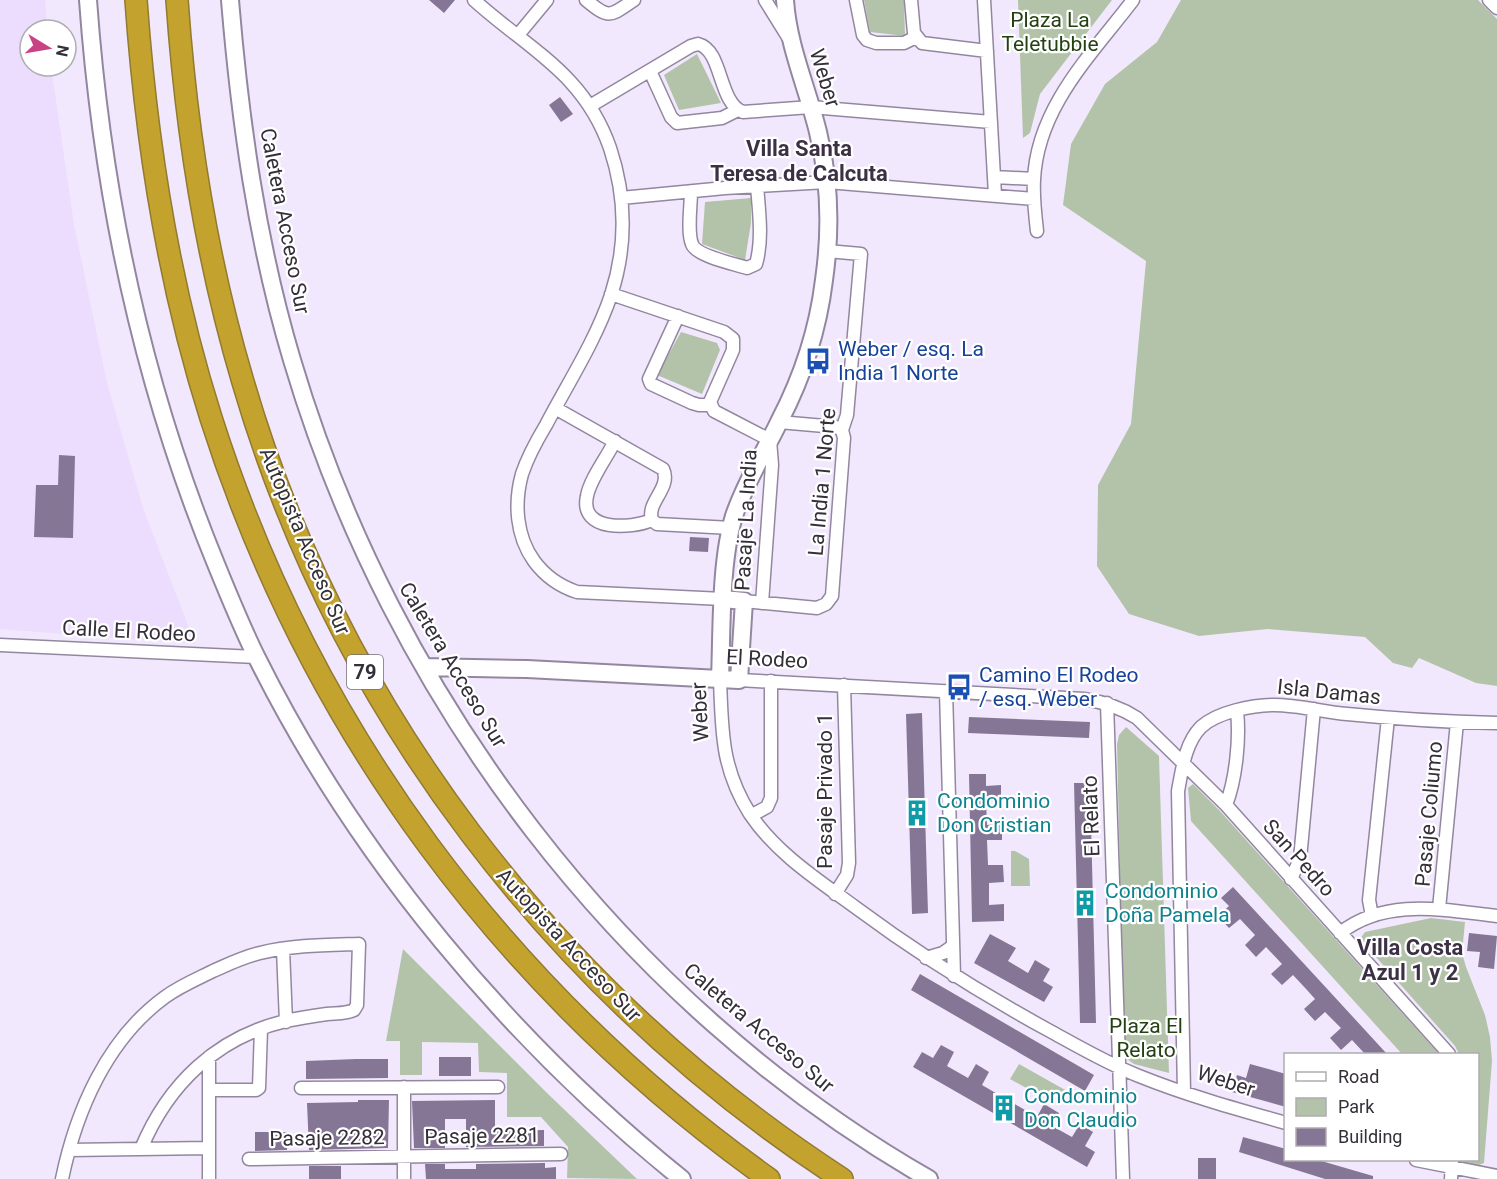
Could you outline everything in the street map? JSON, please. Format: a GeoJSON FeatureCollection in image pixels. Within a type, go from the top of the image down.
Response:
{"type":"FeatureCollection","features":[{"type":"Feature","properties":{"kind":"highway","name":"Autopista Acceso Sur"},"geometry":{"type":"LineString","coordinates":[[136,0],[142,68],[158,189],[172,268],[195,365],[223,455],[245,514],[278,591],[311,659],[364,752],[402,809],[448,873],[513,951],[587,1028],[655,1091],[692,1122],[769,1179]]}},
{"type":"Feature","properties":{"kind":"highway","name":"Autopista Acceso Sur"},"geometry":{"type":"LineString","coordinates":[[177,0],[188,112],[201,202],[221,300],[244,386],[297,533],[334,615],[381,700],[411,750],[461,822],[522,899],[585,968],[681,1059],[738,1105],[842,1179]]}},
{"type":"Feature","properties":{"kind":"main road"},"geometry":{"type":"LineString","coordinates":[[88,0],[108,180],[141,340],[190,497],[257,657],[291,721],[346,808],[392,876],[446,944],[484,989],[553,1062],[682,1179]]}},
{"type":"Feature","properties":{"kind":"main road","name":"Caletera Acceso Sur"},"geometry":{"type":"LineString","coordinates":[[230,0],[241,106],[255,198],[267,265],[291,359],[321,449],[355,534],[387,601],[424,667],[474,749],[525,820],[581,889],[644,957],[707,1017],[769,1070],[856,1134],[929,1179]]}},
{"type":"Feature","properties":{"kind":"main road","name":"Weber"},"geometry":{"type":"LineString","coordinates":[[720,679],[723,599],[731,528],[747,485],[799,379],[819,313],[828,251],[827,182],[823,156],[791,42],[785,0]]}},
{"type":"Feature","properties":{"kind":"main road"},"geometry":{"type":"LineString","coordinates":[[723,599],[744,601]]}},
{"type":"Feature","properties":{"kind":"main road","name":"Weber"},"geometry":{"type":"LineString","coordinates":[[739,680],[744,601]]}},
{"type":"Feature","properties":{"kind":"main road","name":"El Rodeo"},"geometry":{"type":"LineString","coordinates":[[424,667],[527,669],[739,680]]}},
{"type":"Feature","properties":{"kind":"street"},"geometry":{"type":"LineString","coordinates":[[474,0],[561,71],[590,106],[602,128],[610,150],[621,198],[623,234],[611,294],[597,329],[527,461],[518,499],[521,535],[530,555],[543,572],[560,585],[577,592],[723,599]]}},
{"type":"Feature","properties":{"kind":"street"},"geometry":{"type":"LineString","coordinates":[[518,35],[547,0]]}},
{"type":"Feature","properties":{"kind":"street"},"geometry":{"type":"LineString","coordinates":[[586,0],[607,14],[614,13],[634,0]]}},
{"type":"Feature","properties":{"kind":"street"},"geometry":{"type":"LineString","coordinates":[[765,0],[791,42]]}},
{"type":"Feature","properties":{"kind":"street"},"geometry":{"type":"LineString","coordinates":[[856,0],[863,35],[867,40],[876,43],[904,43],[916,38]]}},
{"type":"Feature","properties":{"kind":"street"},"geometry":{"type":"LineString","coordinates":[[911,0],[916,38],[926,45],[987,51]]}},
{"type":"Feature","properties":{"kind":"street"},"geometry":{"type":"LineString","coordinates":[[984,0],[994,195]]}},
{"type":"Feature","properties":{"kind":"street"},"geometry":{"type":"LineString","coordinates":[[1036,231],[1034,179],[1042,137],[1056,104],[1077,72],[1133,0]]}},
{"type":"Feature","properties":{"kind":"street"},"geometry":{"type":"LineString","coordinates":[[1489,0],[1497,8]]}},
{"type":"Feature","properties":{"kind":"street"},"geometry":{"type":"LineString","coordinates":[[590,106],[691,46],[702,44],[709,50],[732,104],[738,110],[747,112],[811,107],[991,122]]}},
{"type":"Feature","properties":{"kind":"street"},"geometry":{"type":"LineString","coordinates":[[650,71],[671,117],[677,123],[722,118],[738,110]]}},
{"type":"Feature","properties":{"kind":"street"},"geometry":{"type":"LineString","coordinates":[[994,177],[1034,179]]}},
{"type":"Feature","properties":{"kind":"street"},"geometry":{"type":"LineString","coordinates":[[621,198],[827,182],[1034,199]]}},
{"type":"Feature","properties":{"kind":"street"},"geometry":{"type":"LineString","coordinates":[[691,192],[693,248],[701,253],[747,268],[756,264],[758,250],[757,186]]}},
{"type":"Feature","properties":{"kind":"street","name":"La India 1 Norte"},"geometry":{"type":"LineString","coordinates":[[762,603],[813,608],[826,604],[832,591],[844,438],[842,430],[848,415],[861,254],[828,251]]}},
{"type":"Feature","properties":{"kind":"street"},"geometry":{"type":"LineString","coordinates":[[611,294],[724,332],[733,339],[733,350],[710,398],[711,405],[718,413],[770,440]]}},
{"type":"Feature","properties":{"kind":"street"},"geometry":{"type":"LineString","coordinates":[[678,316],[649,379],[651,384],[692,403],[711,405]]}},
{"type":"Feature","properties":{"kind":"street"},"geometry":{"type":"LineString","coordinates":[[555,408],[660,466],[665,473],[665,483],[650,512],[652,520],[657,524],[731,528]]}},
{"type":"Feature","properties":{"kind":"street"},"geometry":{"type":"LineString","coordinates":[[779,422],[833,426],[842,430]]}},
{"type":"Feature","properties":{"kind":"street","name":"Pasaje La India"},"geometry":{"type":"LineString","coordinates":[[762,603],[772,465],[770,440]]}},
{"type":"Feature","properties":{"kind":"street"},"geometry":{"type":"LineString","coordinates":[[615,441],[589,488],[586,501],[589,513],[598,523],[608,525],[633,525],[652,520]]}},
{"type":"Feature","properties":{"kind":"street"},"geometry":{"type":"LineString","coordinates":[[744,601],[762,603]]}},
{"type":"Feature","properties":{"kind":"street","name":"Calle El Rodeo"},"geometry":{"type":"LineString","coordinates":[[0,645],[257,657]]}},
{"type":"Feature","properties":{"kind":"street","name":"Weber"},"geometry":{"type":"LineString","coordinates":[[720,679],[723,746],[730,773],[752,815],[796,863],[835,894],[954,976],[1119,1068],[1184,1092],[1284,1122]]}},
{"type":"Feature","properties":{"kind":"street","name":"El Rodeo"},"geometry":{"type":"LineString","coordinates":[[739,680],[1084,699],[1107,703]]}},
{"type":"Feature","properties":{"kind":"street"},"geometry":{"type":"LineString","coordinates":[[752,815],[767,807],[771,798],[771,681]]}},
{"type":"Feature","properties":{"kind":"street","name":"Pasaje Privado 1"},"geometry":{"type":"LineString","coordinates":[[835,894],[847,875],[849,863],[844,685]]}},
{"type":"Feature","properties":{"kind":"street"},"geometry":{"type":"LineString","coordinates":[[946,691],[954,976]]}},
{"type":"Feature","properties":{"kind":"street","name":"San Pedro"},"geometry":{"type":"LineString","coordinates":[[1107,703],[1137,718],[1226,805],[1448,1053]]}},
{"type":"Feature","properties":{"kind":"street","name":"El Relato"},"geometry":{"type":"LineString","coordinates":[[1107,703],[1123,1179]]}},
{"type":"Feature","properties":{"kind":"street","name":"Isla Damas"},"geometry":{"type":"LineString","coordinates":[[1184,1092],[1178,791],[1183,762],[1201,727],[1245,708],[1275,705],[1388,718],[1497,723]]}},
{"type":"Feature","properties":{"kind":"street"},"geometry":{"type":"LineString","coordinates":[[1292,879],[1300,859],[1314,709]]}},
{"type":"Feature","properties":{"kind":"street"},"geometry":{"type":"LineString","coordinates":[[1226,805],[1233,780],[1239,727],[1237,711]]}},
{"type":"Feature","properties":{"kind":"street"},"geometry":{"type":"LineString","coordinates":[[1372,916],[1370,900],[1388,718]]}},
{"type":"Feature","properties":{"kind":"street","name":"Pasaje Coliumo"},"geometry":{"type":"LineString","coordinates":[[1439,909],[1457,722]]}},
{"type":"Feature","properties":{"kind":"street"},"geometry":{"type":"LineString","coordinates":[[1341,933],[1351,925],[1372,916],[1414,908],[1497,916]]}},
{"type":"Feature","properties":{"kind":"street"},"geometry":{"type":"LineString","coordinates":[[62,1179],[84,1105],[104,1067],[125,1036],[151,1009],[181,987],[236,960],[262,952],[283,949],[359,944],[357,1005],[354,1010],[286,1022],[261,1029],[231,1042],[192,1071],[168,1098],[148,1131],[141,1149]]}},
{"type":"Feature","properties":{"kind":"street"},"geometry":{"type":"LineString","coordinates":[[926,958],[943,954],[953,946]]}},
{"type":"Feature","properties":{"kind":"street"},"geometry":{"type":"LineString","coordinates":[[283,949],[286,1022]]}},
{"type":"Feature","properties":{"kind":"street"},"geometry":{"type":"LineString","coordinates":[[209,1090],[256,1090],[259,1088],[261,1029]]}},
{"type":"Feature","properties":{"kind":"street"},"geometry":{"type":"LineString","coordinates":[[209,1057],[209,1179]]}},
{"type":"Feature","properties":{"kind":"street"},"geometry":{"type":"LineString","coordinates":[[404,1087],[404,1179]]}},
{"type":"Feature","properties":{"kind":"street"},"geometry":{"type":"LineString","coordinates":[[301,1088],[498,1087]]}},
{"type":"Feature","properties":{"kind":"street"},"geometry":{"type":"LineString","coordinates":[[69,1150],[209,1148]]}},
{"type":"Feature","properties":{"kind":"street","name":"Pasaje 2281"},"geometry":{"type":"LineString","coordinates":[[404,1157],[561,1154]]}},
{"type":"Feature","properties":{"kind":"street","name":"Pasaje 2282"},"geometry":{"type":"LineString","coordinates":[[249,1159],[404,1157]]}},
{"type":"Feature","properties":{"kind":"street"},"geometry":{"type":"LineString","coordinates":[[1420,1161],[1497,1176]]}},
{"type":"Feature","properties":{"kind":"shaded area"},"geometry":{"type":"Polygon","coordinates":[[[0,0],[45,0],[46,18],[18,18],[18,78],[53,78],[74,225],[107,383],[143,508],[195,644],[0,629],[0,0]]]}},
{"type":"Feature","properties":{"kind":"green space"},"geometry":{"type":"Polygon","coordinates":[[[864,0],[904,0],[905,36],[870,32],[864,0]]]}},
{"type":"Feature","properties":{"kind":"green space","name":"Plaza La Teletubbie"},"geometry":{"type":"Polygon","coordinates":[[[1018,0],[1112,0],[1040,94],[1030,133],[1023,138],[1018,0]]]}},
{"type":"Feature","properties":{"kind":"green space"},"geometry":{"type":"Polygon","coordinates":[[[1181,0],[1478,0],[1497,19],[1497,686],[1476,683],[1419,658],[1412,668],[1393,663],[1365,637],[1268,629],[1199,636],[1129,614],[1097,566],[1098,485],[1131,424],[1146,261],[1063,205],[1071,144],[1105,84],[1157,42],[1181,0]]]}},
{"type":"Feature","properties":{"kind":"green space"},"geometry":{"type":"Polygon","coordinates":[[[697,54],[721,103],[679,110],[664,75],[697,54]]]}},
{"type":"Feature","properties":{"kind":"green space"},"geometry":{"type":"Polygon","coordinates":[[[751,198],[751,223],[745,260],[702,244],[705,202],[751,198]]]}},
{"type":"Feature","properties":{"kind":"green space"},"geometry":{"type":"Polygon","coordinates":[[[681,332],[717,343],[720,350],[702,394],[657,375],[681,332]]]}},
{"type":"Feature","properties":{"kind":"green space","name":"Plaza El Relato"},"geometry":{"type":"Polygon","coordinates":[[[1126,727],[1159,756],[1169,1073],[1134,1064],[1124,1057],[1117,744],[1119,735],[1126,727]]]}},
{"type":"Feature","properties":{"kind":"green space"},"geometry":{"type":"Polygon","coordinates":[[[1193,784],[1220,811],[1438,1053],[1401,1053],[1191,821],[1188,788],[1193,784]]]}},
{"type":"Feature","properties":{"kind":"green space"},"geometry":{"type":"Polygon","coordinates":[[[1011,851],[1029,859],[1030,886],[1011,886],[1011,851]]]}},
{"type":"Feature","properties":{"kind":"green space"},"geometry":{"type":"Polygon","coordinates":[[[1431,918],[1465,922],[1462,953],[1485,1015],[1492,1061],[1484,1163],[1479,1165],[1460,1163],[1459,1161],[1479,1161],[1479,1053],[1458,1053],[1455,1046],[1360,939],[1365,932],[1431,918]]]}},
{"type":"Feature","properties":{"kind":"green space"},"geometry":{"type":"Polygon","coordinates":[[[403,949],[637,1179],[567,1178],[568,1147],[541,1117],[507,1117],[507,1073],[479,1072],[478,1043],[422,1042],[422,1075],[400,1075],[400,1041],[386,1041],[403,949]]]}},
{"type":"Feature","properties":{"kind":"green space"},"geometry":{"type":"Polygon","coordinates":[[[1019,1064],[1067,1091],[1039,1095],[1010,1079],[1019,1064]]]}},
{"type":"Feature","properties":{"kind":"building"},"geometry":{"type":"Polygon","coordinates":[[[429,0],[455,0],[444,13],[429,0]]]}},
{"type":"Feature","properties":{"kind":"building"},"geometry":{"type":"Polygon","coordinates":[[[560,97],[573,114],[561,122],[549,105],[560,97]]]}},
{"type":"Feature","properties":{"kind":"building"},"geometry":{"type":"Polygon","coordinates":[[[59,455],[75,456],[73,538],[34,537],[36,485],[58,485],[59,455]]]}},
{"type":"Feature","properties":{"kind":"building"},"geometry":{"type":"Polygon","coordinates":[[[690,537],[709,538],[708,552],[689,551],[690,537]]]}},
{"type":"Feature","properties":{"kind":"building","name":"Condominio Don Cristian"},"geometry":{"type":"Polygon","coordinates":[[[922,713],[928,913],[912,914],[906,714],[922,713]]]}},
{"type":"Feature","properties":{"kind":"building"},"geometry":{"type":"Polygon","coordinates":[[[969,717],[1090,722],[1089,738],[968,733],[969,717]]]}},
{"type":"Feature","properties":{"kind":"building"},"geometry":{"type":"Polygon","coordinates":[[[969,774],[986,774],[986,786],[1001,785],[1001,801],[986,801],[987,825],[1002,824],[1002,840],[987,840],[988,865],[1003,865],[1004,882],[989,883],[989,905],[1004,904],[1004,921],[972,922],[969,774]]]}},
{"type":"Feature","properties":{"kind":"building","name":"Condominio Doña Pamela"},"geometry":{"type":"Polygon","coordinates":[[[1074,783],[1090,783],[1096,1023],[1080,1023],[1074,783]]]}},
{"type":"Feature","properties":{"kind":"building"},"geometry":{"type":"Polygon","coordinates":[[[1233,887],[1386,1053],[1364,1053],[1352,1040],[1341,1050],[1330,1038],[1341,1028],[1325,1012],[1315,1021],[1304,1009],[1315,999],[1293,975],[1282,985],[1271,974],[1282,964],[1266,947],[1256,957],[1245,945],[1255,935],[1240,919],[1229,928],[1218,916],[1229,906],[1221,898],[1233,887]]]}},
{"type":"Feature","properties":{"kind":"building"},"geometry":{"type":"Polygon","coordinates":[[[1469,933],[1497,936],[1494,969],[1478,967],[1480,952],[1467,951],[1469,933]]]}},
{"type":"Feature","properties":{"kind":"building"},"geometry":{"type":"Polygon","coordinates":[[[990,934],[1016,948],[1008,961],[1028,973],[1035,960],[1050,969],[1043,981],[1053,987],[1044,1002],[974,963],[990,934]]]}},
{"type":"Feature","properties":{"kind":"building","name":"Condominio Don Claudio"},"geometry":{"type":"Polygon","coordinates":[[[920,974],[1094,1075],[1085,1091],[911,990],[920,974]]]}},
{"type":"Feature","properties":{"kind":"building","name":"Condominio Don Claudio"},"geometry":{"type":"Polygon","coordinates":[[[941,1045],[954,1052],[947,1066],[968,1078],[976,1064],[989,1072],[982,1085],[1037,1117],[1044,1104],[1059,1113],[1052,1126],[1072,1137],[1080,1124],[1093,1132],[1085,1146],[1095,1152],[1087,1167],[913,1067],[922,1052],[933,1058],[941,1045]]]}},
{"type":"Feature","properties":{"kind":"building"},"geometry":{"type":"Polygon","coordinates":[[[439,1057],[471,1057],[471,1076],[439,1076],[439,1057]]]}},
{"type":"Feature","properties":{"kind":"building"},"geometry":{"type":"Polygon","coordinates":[[[388,1059],[388,1078],[306,1079],[306,1061],[388,1059]]]}},
{"type":"Feature","properties":{"kind":"building"},"geometry":{"type":"Polygon","coordinates":[[[1250,1064],[1284,1073],[1284,1106],[1232,1092],[1237,1075],[1246,1078],[1250,1064]]]}},
{"type":"Feature","properties":{"kind":"building"},"geometry":{"type":"Polygon","coordinates":[[[358,1100],[389,1100],[388,1148],[309,1150],[307,1103],[358,1102],[358,1100]]]}},
{"type":"Feature","properties":{"kind":"building"},"geometry":{"type":"Polygon","coordinates":[[[495,1100],[495,1129],[498,1131],[544,1130],[544,1146],[466,1147],[466,1119],[445,1119],[445,1148],[414,1148],[412,1101],[495,1100]]]}},
{"type":"Feature","properties":{"kind":"building"},"geometry":{"type":"Polygon","coordinates":[[[255,1132],[287,1132],[287,1150],[255,1151],[255,1132]]]}},
{"type":"Feature","properties":{"kind":"building"},"geometry":{"type":"Polygon","coordinates":[[[1243,1137],[1284,1148],[1284,1161],[1321,1161],[1373,1176],[1373,1179],[1325,1179],[1239,1152],[1243,1137]]]}},
{"type":"Feature","properties":{"kind":"building"},"geometry":{"type":"Polygon","coordinates":[[[1198,1158],[1216,1158],[1216,1179],[1198,1179],[1198,1158]]]}},
{"type":"Feature","properties":{"kind":"building"},"geometry":{"type":"Polygon","coordinates":[[[545,1163],[545,1168],[556,1167],[556,1179],[426,1179],[425,1164],[445,1164],[445,1169],[476,1169],[476,1164],[545,1163]]]}},
{"type":"Feature","properties":{"kind":"building"},"geometry":{"type":"Polygon","coordinates":[[[309,1166],[341,1166],[341,1179],[309,1179],[309,1166]]]}},
{"type":"Feature","properties":{"kind":"place","name":"Weber / esq. La India 1 Norte"},"geometry":{"type":"Point","coordinates":[818,361]}},
{"type":"Feature","properties":{"kind":"place","name":"Camino El Rodeo / esq. Weber"},"geometry":{"type":"Point","coordinates":[959,687]}},
{"type":"Feature","properties":{"kind":"place","name":"Condominio Don Cristian"},"geometry":{"type":"Point","coordinates":[917,813]}},
{"type":"Feature","properties":{"kind":"place","name":"Condominio Doña Pamela"},"geometry":{"type":"Point","coordinates":[1085,903]}},
{"type":"Feature","properties":{"kind":"place","name":"Condominio Don Claudio"},"geometry":{"type":"Point","coordinates":[1004,1108]}},
{"type":"Feature","properties":{"kind":"district","name":"Villa Santa Teresa de Calcuta"},"geometry":{"type":"Point","coordinates":[799,160]}},
{"type":"Feature","properties":{"kind":"district","name":"Villa Costa Azul 1 y 2"},"geometry":{"type":"Point","coordinates":[1410,960]}}]}
